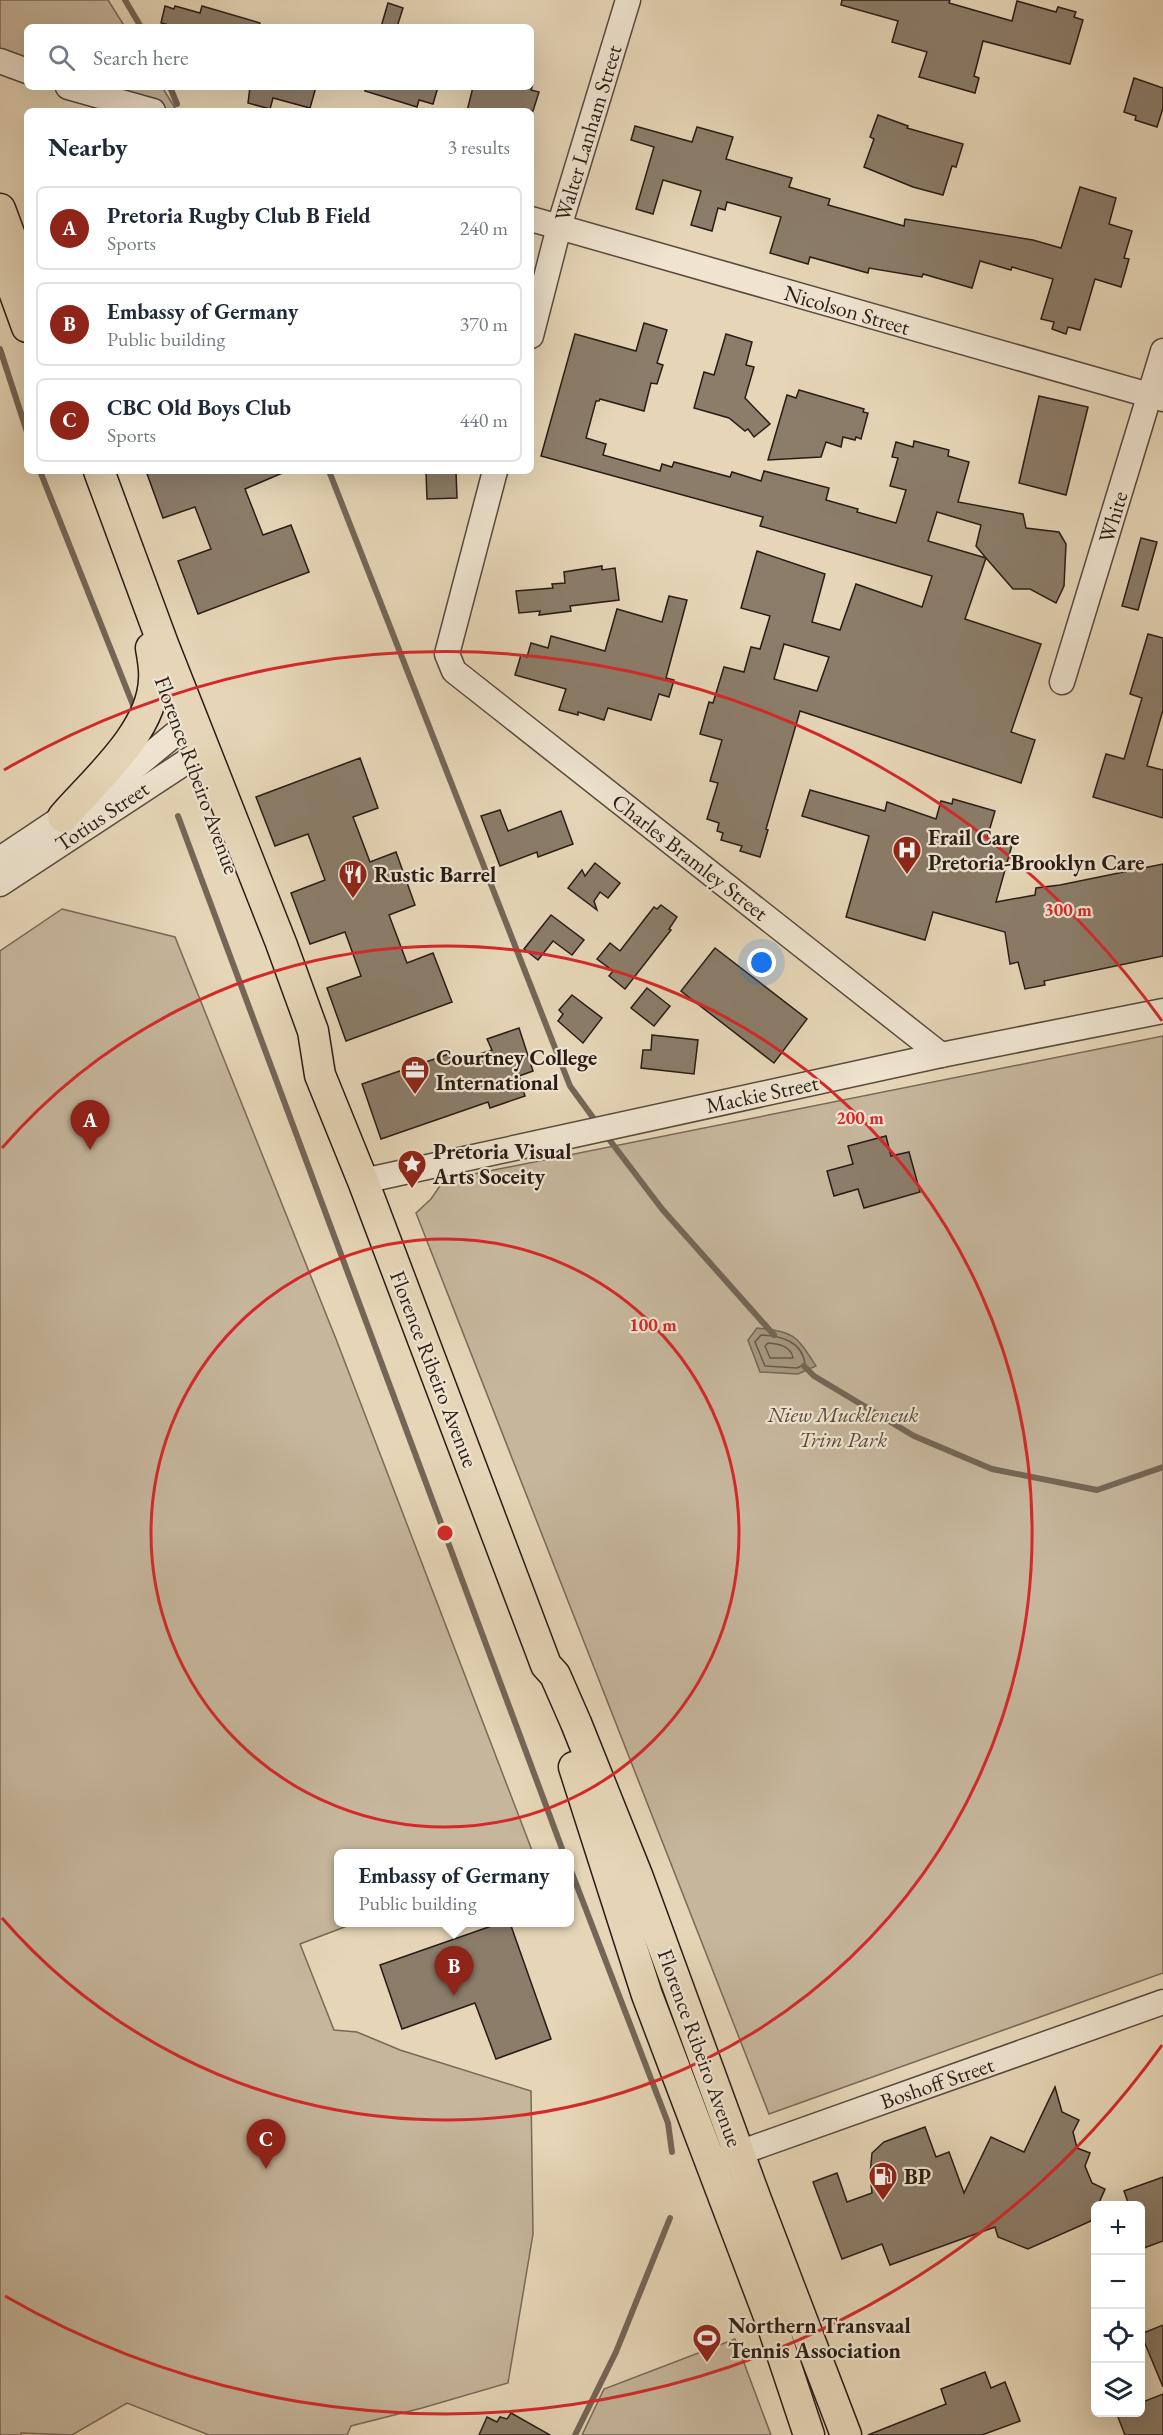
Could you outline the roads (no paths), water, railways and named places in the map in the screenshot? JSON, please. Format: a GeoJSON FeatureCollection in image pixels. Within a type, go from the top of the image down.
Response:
{"type":"FeatureCollection","features":[{"type":"Feature","properties":{"kind":"main road"},"geometry":{"type":"LineString","coordinates":[[0,209],[24,273]]}},
{"type":"Feature","properties":{"kind":"main road"},"geometry":{"type":"LineString","coordinates":[[0,253],[24,319]]}},
{"type":"Feature","properties":{"kind":"main road","name":"Florence Ribeiro Avenue"},"geometry":{"type":"LineString","coordinates":[[82,474],[151,648],[186,725]]}},
{"type":"Feature","properties":{"kind":"main road","name":"Florence Ribeiro Avenue"},"geometry":{"type":"LineString","coordinates":[[100,474],[295,1035],[304,1056],[320,1075],[363,1180],[546,1665],[546,1677],[555,1709],[647,1995],[809,2338],[846,2435]]}},
{"type":"Feature","properties":{"kind":"main road"},"geometry":{"type":"LineString","coordinates":[[63,817],[114,762],[136,731],[153,690],[154,668],[151,648]]}},
{"type":"Feature","properties":{"kind":"main road","name":"Florence Ribeiro Avenue"},"geometry":{"type":"LineString","coordinates":[[725,2158],[773,2327],[806,2426]]}},
{"type":"Feature","properties":{"kind":"main road"},"geometry":{"type":"LineString","coordinates":[[806,2426],[812,2401],[801,2355],[803,2345],[809,2338]]}},
{"type":"Feature","properties":{"kind":"street","name":"Walter Lanham Street"},"geometry":{"type":"LineString","coordinates":[[534,324],[559,227],[627,0]]}},
{"type":"Feature","properties":{"kind":"street"},"geometry":{"type":"LineString","coordinates":[[0,61],[24,70]]}},
{"type":"Feature","properties":{"kind":"street"},"geometry":{"type":"LineString","coordinates":[[79,90],[142,108]]}},
{"type":"Feature","properties":{"kind":"street","name":"Nicolson Street"},"geometry":{"type":"LineString","coordinates":[[534,220],[1157,397]]}},
{"type":"Feature","properties":{"kind":"street","name":"White"},"geometry":{"type":"LineString","coordinates":[[1062,682],[1157,397],[1163,351]]}},
{"type":"Feature","properties":{"kind":"street","name":"Charles Bramley Street"},"geometry":{"type":"LineString","coordinates":[[494,474],[447,654],[450,664],[459,676],[941,1055]]}},
{"type":"Feature","properties":{"kind":"street","name":"Totius Street"},"geometry":{"type":"LineString","coordinates":[[0,859],[123,777],[186,725]]}},
{"type":"Feature","properties":{"kind":"street","name":"Totius Street"},"geometry":{"type":"LineString","coordinates":[[0,884],[197,753]]}},
{"type":"Feature","properties":{"kind":"street","name":"Mackie Street"},"geometry":{"type":"LineString","coordinates":[[363,1180],[941,1055],[1163,1011]]}},
{"type":"Feature","properties":{"kind":"street","name":"Boshoff Street"},"geometry":{"type":"LineString","coordinates":[[725,2158],[1163,2002]]}},
{"type":"Feature","properties":{"kind":"water"},"geometry":{"type":"Polygon","coordinates":[[[757,1328],[779,1331],[793,1337],[799,1341],[816,1366],[798,1374],[760,1372],[748,1340],[757,1328]]]}},
{"type":"Feature","properties":{"kind":"waterway"},"geometry":{"type":"LineString","coordinates":[[125,0],[139,24]]}},
{"type":"Feature","properties":{"kind":"waterway"},"geometry":{"type":"LineString","coordinates":[[171,90],[177,104]]}},
{"type":"Feature","properties":{"kind":"waterway"},"geometry":{"type":"LineString","coordinates":[[0,349],[24,423]]}},
{"type":"Feature","properties":{"kind":"waterway"},"geometry":{"type":"LineString","coordinates":[[41,474],[135,710]]}},
{"type":"Feature","properties":{"kind":"waterway"},"geometry":{"type":"LineString","coordinates":[[330,474],[570,1086],[597,1123]]}},
{"type":"Feature","properties":{"kind":"waterway"},"geometry":{"type":"LineString","coordinates":[[178,816],[562,1849]]}},
{"type":"Feature","properties":{"kind":"waterway"},"geometry":{"type":"LineString","coordinates":[[605,1134],[662,1209],[774,1335]]}},
{"type":"Feature","properties":{"kind":"waterway"},"geometry":{"type":"LineString","coordinates":[[804,1366],[814,1376],[914,1436],[992,1469],[1097,1490],[1163,1467]]}},
{"type":"Feature","properties":{"kind":"waterway"},"geometry":{"type":"LineString","coordinates":[[574,1878],[668,2123],[672,2152]]}},
{"type":"Feature","properties":{"kind":"waterway"},"geometry":{"type":"LineString","coordinates":[[575,2435],[616,2352],[670,2218]]}},
{"type":"Feature","properties":{"kind":"place","name":"Frail Care Pretoria-Brooklyn Care"},"geometry":{"type":"Point","coordinates":[907,876]}},
{"type":"Feature","properties":{"kind":"place","name":"Rustic Barrel"},"geometry":{"type":"Point","coordinates":[353,900]}},
{"type":"Feature","properties":{"kind":"place","name":"Courtney College International"},"geometry":{"type":"Point","coordinates":[415,1096]}},
{"type":"Feature","properties":{"kind":"place","name":"Pretoria Rugby Club B Field"},"geometry":{"type":"Point","coordinates":[90,1150]}},
{"type":"Feature","properties":{"kind":"place","name":"Pretoria Visual Arts Soceity"},"geometry":{"type":"Point","coordinates":[412,1190]}},
{"type":"Feature","properties":{"kind":"place","name":"Embassy of Germany"},"geometry":{"type":"Point","coordinates":[454,1996]}},
{"type":"Feature","properties":{"kind":"place","name":"CBC Old Boys Club"},"geometry":{"type":"Point","coordinates":[266,2169]}},
{"type":"Feature","properties":{"kind":"place","name":"BP"},"geometry":{"type":"Point","coordinates":[883,2202]}},
{"type":"Feature","properties":{"kind":"place","name":"Northern Transvaal Tennis Association"},"geometry":{"type":"Point","coordinates":[707,2364]}},
{"type":"Feature","properties":{"kind":"park label","name":"Niew Muckleneuk Trim Park"},"geometry":{"type":"Point","coordinates":[843,1426]}}]}
